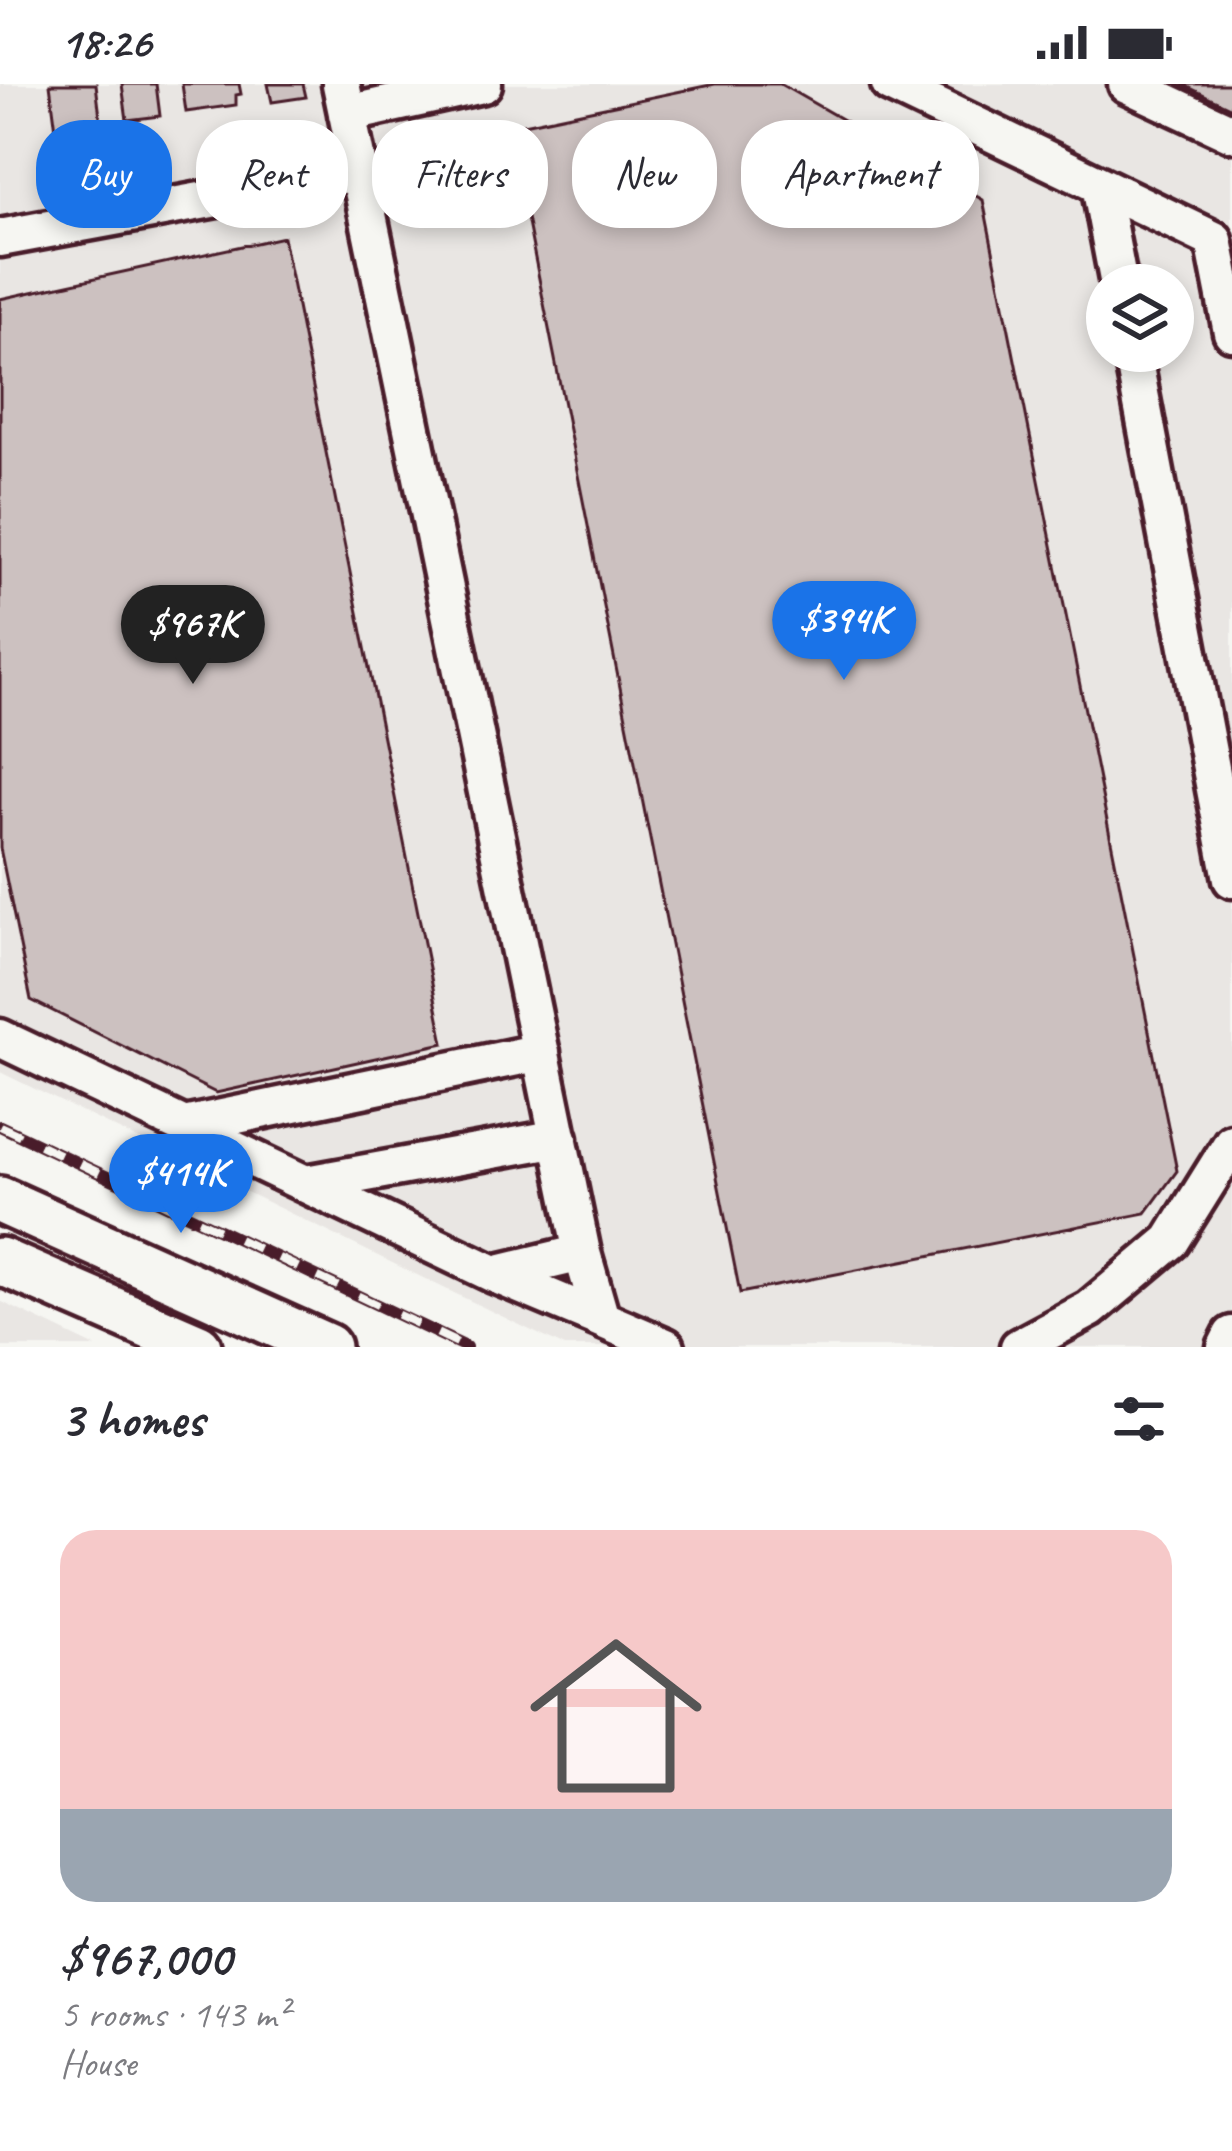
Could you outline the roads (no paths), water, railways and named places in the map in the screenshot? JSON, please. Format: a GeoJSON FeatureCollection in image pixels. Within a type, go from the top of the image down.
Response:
{"type":"FeatureCollection","features":[{"type":"Feature","properties":{"kind":"main road"},"geometry":{"type":"LineString","coordinates":[[6,1218],[327,1347]]}},
{"type":"Feature","properties":{"kind":"main road"},"geometry":{"type":"LineString","coordinates":[[0,1262],[198,1347]]}},
{"type":"Feature","properties":{"kind":"lane"},"geometry":{"type":"LineString","coordinates":[[483,84],[344,99],[582,1252],[601,1319]]}},
{"type":"Feature","properties":{"kind":"lane"},"geometry":{"type":"LineString","coordinates":[[890,84],[1214,240],[1232,332]]}},
{"type":"Feature","properties":{"kind":"lane"},"geometry":{"type":"LineString","coordinates":[[1126,84],[1232,133]]}},
{"type":"Feature","properties":{"kind":"lane"},"geometry":{"type":"LineString","coordinates":[[0,238],[358,172]]}},
{"type":"Feature","properties":{"kind":"lane"},"geometry":{"type":"LineString","coordinates":[[1100,185],[1115,264]]}},
{"type":"Feature","properties":{"kind":"lane"},"geometry":{"type":"LineString","coordinates":[[1136,372],[1232,879]]}},
{"type":"Feature","properties":{"kind":"lane"},"geometry":{"type":"LineString","coordinates":[[0,1038],[494,1274],[666,1347]]}},
{"type":"Feature","properties":{"kind":"lane"},"geometry":{"type":"LineString","coordinates":[[184,1126],[541,1052]]}},
{"type":"Feature","properties":{"kind":"lane"},"geometry":{"type":"LineString","coordinates":[[306,1184],[559,1138]]}},
{"type":"Feature","properties":{"kind":"lane"},"geometry":{"type":"LineString","coordinates":[[1019,1347],[1090,1310],[1171,1241],[1232,1143]]}},
{"type":"Feature","properties":{"kind":"lane"},"geometry":{"type":"LineString","coordinates":[[494,1274],[582,1252]]}},
{"type":"Feature","properties":{"kind":"lane"},"geometry":{"type":"LineString","coordinates":[[1226,1347],[1232,1335]]}},
{"type":"Feature","properties":{"kind":"railway"},"geometry":{"type":"LineString","coordinates":[[0,1126],[466,1347]]}}]}
